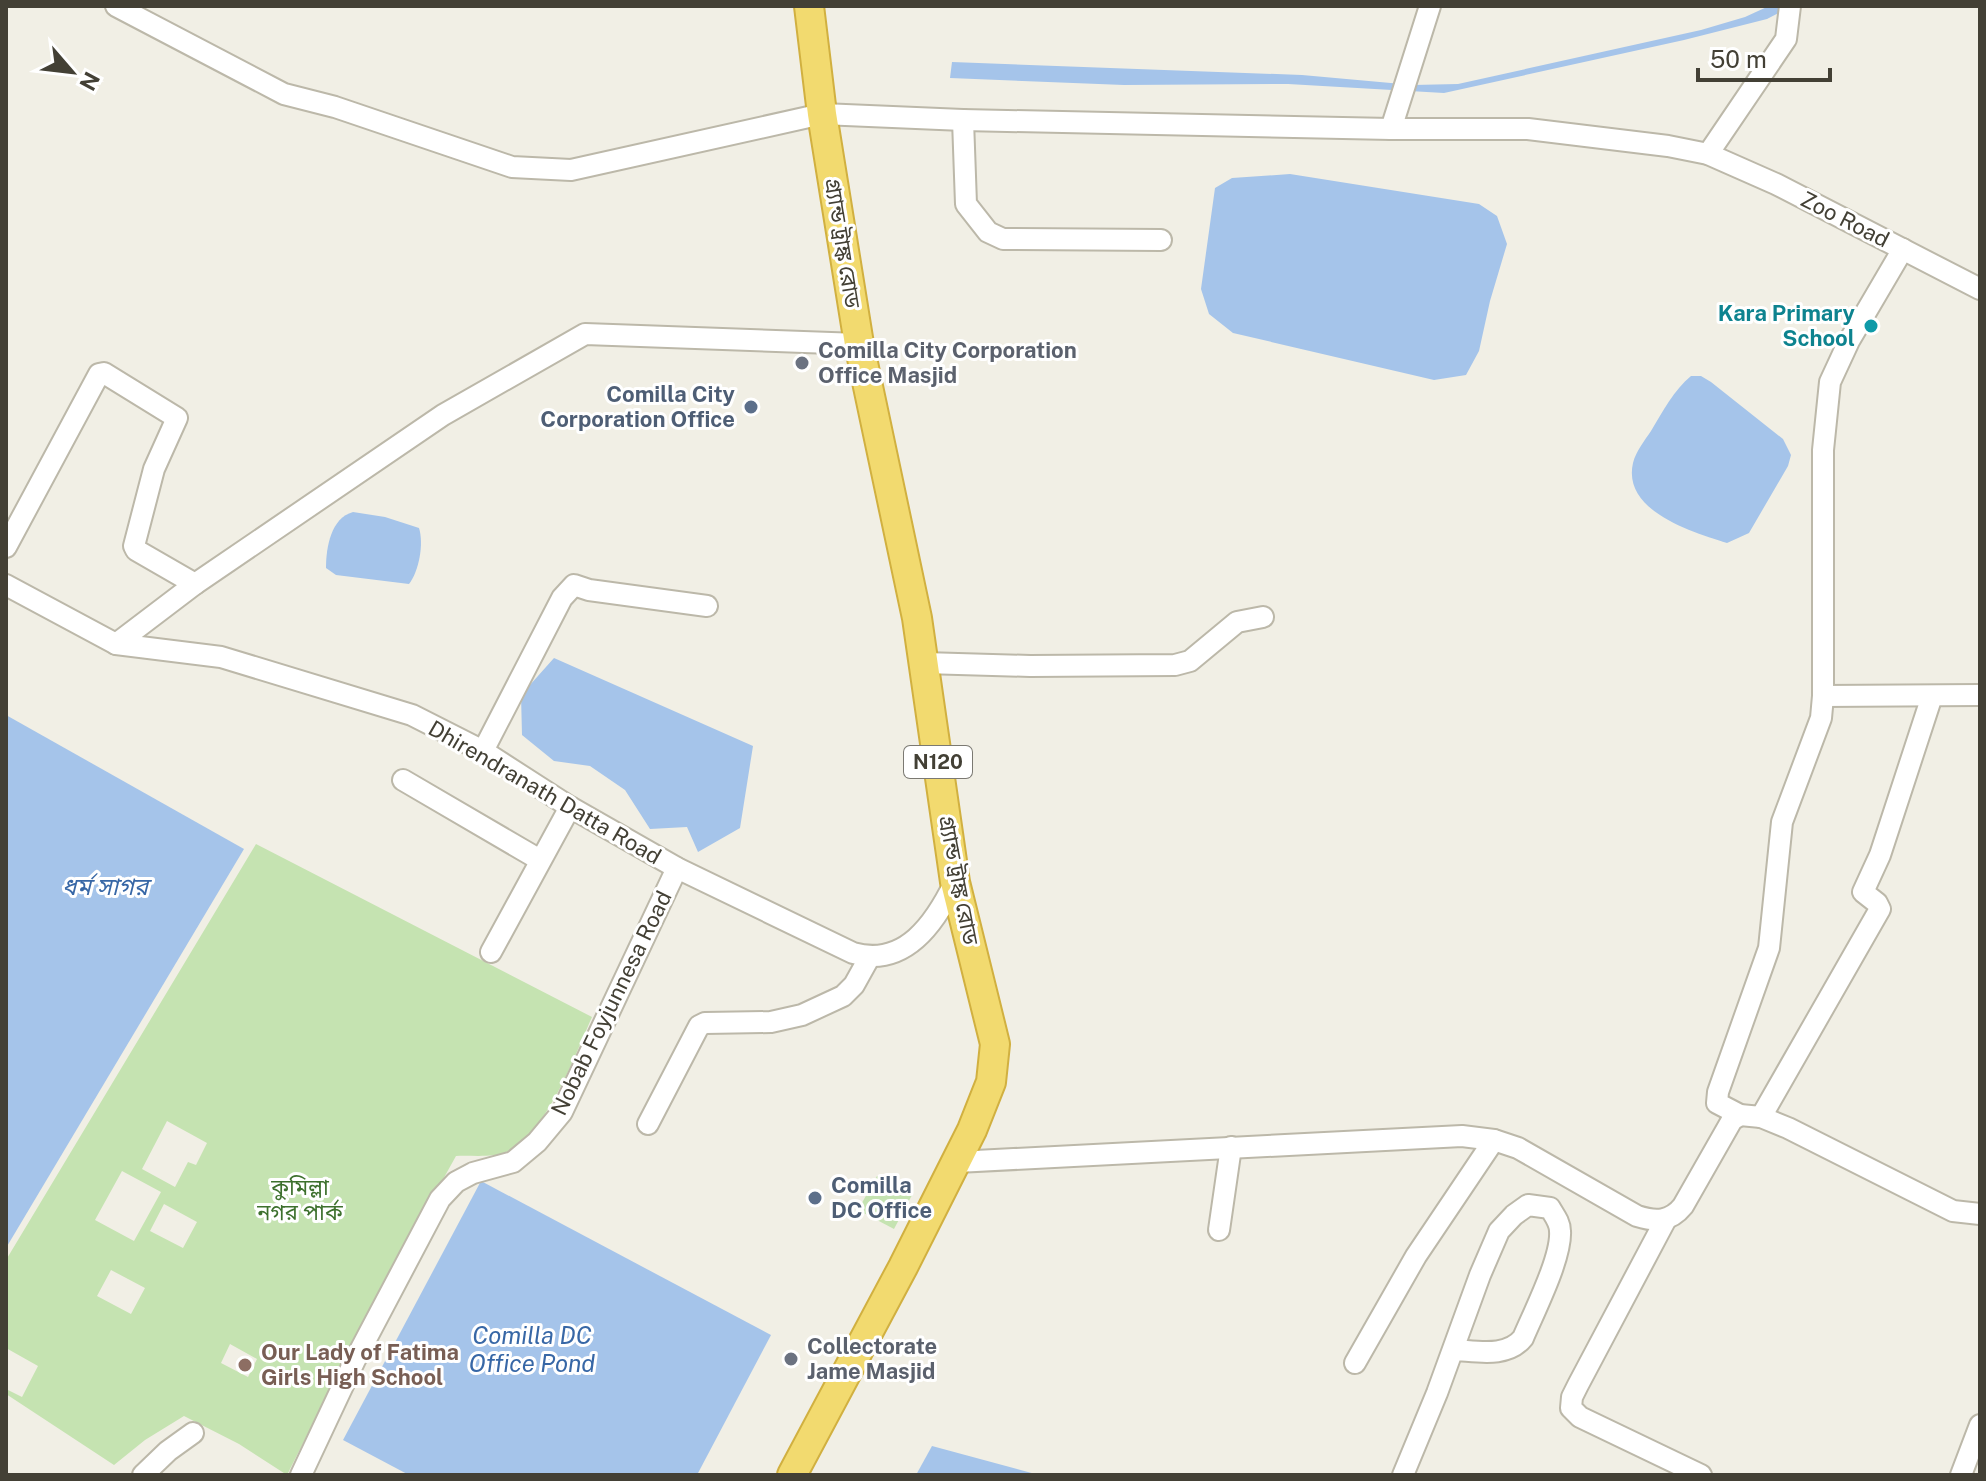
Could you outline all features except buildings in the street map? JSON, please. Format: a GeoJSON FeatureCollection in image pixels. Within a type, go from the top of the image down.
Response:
{"type":"FeatureCollection","features":[{"type":"Feature","properties":{"kind":"highway","name":"গ্র্যান্ড ট্রাঙ্ক রোড"},"geometry":{"type":"LineString","coordinates":[[792,1475],[957,1162],[991,1082],[995,1044],[955,882],[917,618],[859,344],[822,114],[809,6]]}},
{"type":"Feature","properties":{"kind":"street","name":"Zoo Road"},"geometry":{"type":"LineString","coordinates":[[116,6],[284,94],[335,107],[512,167],[571,170],[822,114],[963,120],[1394,120],[1528,129],[1668,146],[1708,154],[1776,184],[1980,289]]}},
{"type":"Feature","properties":{"kind":"street"},"geometry":{"type":"LineString","coordinates":[[1394,120],[1430,6]]}},
{"type":"Feature","properties":{"kind":"street"},"geometry":{"type":"LineString","coordinates":[[1708,154],[1786,39],[1790,6]]}},
{"type":"Feature","properties":{"kind":"street"},"geometry":{"type":"LineString","coordinates":[[963,120],[966,204],[988,232],[1003,239],[1161,240]]}},
{"type":"Feature","properties":{"kind":"street"},"geometry":{"type":"LineString","coordinates":[[1715,1150],[1718,1092],[1769,948],[1782,822],[1821,718],[1823,450],[1830,382],[1849,341],[1903,249]]}},
{"type":"Feature","properties":{"kind":"street"},"geometry":{"type":"LineString","coordinates":[[116,644],[195,584],[443,415],[585,334],[859,344]]}},
{"type":"Feature","properties":{"kind":"street"},"geometry":{"type":"LineString","coordinates":[[6,547],[99,374],[104,373],[177,418],[154,469],[134,546],[195,584]]}},
{"type":"Feature","properties":{"kind":"street","name":"Dhirendranath Datta Road"},"geometry":{"type":"LineString","coordinates":[[6,585],[116,644],[221,657],[412,715],[483,751],[570,807],[677,868],[869,958]]}},
{"type":"Feature","properties":{"kind":"street"},"geometry":{"type":"LineString","coordinates":[[483,751],[562,598],[574,585],[589,590],[707,606]]}},
{"type":"Feature","properties":{"kind":"street"},"geometry":{"type":"LineString","coordinates":[[924,663],[1175,665],[1190,661],[1237,622],[1263,617]]}},
{"type":"Feature","properties":{"kind":"street"},"geometry":{"type":"LineString","coordinates":[[1823,696],[1980,695]]}},
{"type":"Feature","properties":{"kind":"street"},"geometry":{"type":"LineString","coordinates":[[1761,1117],[1880,909],[1863,892],[1880,855],[1932,696]]}},
{"type":"Feature","properties":{"kind":"street"},"geometry":{"type":"LineString","coordinates":[[403,780],[540,860]]}},
{"type":"Feature","properties":{"kind":"street"},"geometry":{"type":"LineString","coordinates":[[491,952],[570,807]]}},
{"type":"Feature","properties":{"kind":"street","name":"Nobab Foyjunnesa Road"},"geometry":{"type":"LineString","coordinates":[[301,1475],[355,1360],[440,1199],[456,1182],[473,1173],[513,1162],[537,1142],[562,1112],[677,868]]}},
{"type":"Feature","properties":{"kind":"street"},"geometry":{"type":"LineString","coordinates":[[648,1124],[699,1026],[705,1023],[771,1022],[802,1015],[843,996],[854,985],[869,958],[890,955],[926,930],[955,882]]}},
{"type":"Feature","properties":{"kind":"street"},"geometry":{"type":"LineString","coordinates":[[1717,1103],[1740,1115],[1761,1117],[1953,1211],[1980,1214]]}},
{"type":"Feature","properties":{"kind":"street"},"geometry":{"type":"LineString","coordinates":[[957,1162],[1462,1136],[1494,1140],[1531,1154],[1637,1216],[1666,1219],[1683,1206],[1732,1120],[1740,1115]]}},
{"type":"Feature","properties":{"kind":"street"},"geometry":{"type":"LineString","coordinates":[[1355,1363],[1416,1256],[1494,1140]]}},
{"type":"Feature","properties":{"kind":"street"},"geometry":{"type":"LineString","coordinates":[[1219,1230],[1231,1147]]}},
{"type":"Feature","properties":{"kind":"street"},"geometry":{"type":"LineString","coordinates":[[1403,1475],[1499,1231],[1528,1205],[1550,1208],[1560,1231],[1557,1249],[1523,1338],[1516,1347],[1502,1351],[1454,1350]]}},
{"type":"Feature","properties":{"kind":"street"},"geometry":{"type":"LineString","coordinates":[[1666,1219],[1578,1385],[1571,1408],[1580,1417],[1701,1475]]}},
{"type":"Feature","properties":{"kind":"street"},"geometry":{"type":"LineString","coordinates":[[1961,1475],[1980,1425]]}},
{"type":"Feature","properties":{"kind":"street"},"geometry":{"type":"LineString","coordinates":[[143,1475],[193,1433]]}},
{"type":"Feature","properties":{"kind":"green space","name":"কুমিল্লা নগর পার্ক"},"geometry":{"type":"Polygon","coordinates":[[[256,844],[592,1017],[558,1092],[535,1128],[521,1142],[501,1154],[456,1156],[367,1316],[287,1475],[239,1444],[184,1416],[145,1440],[114,1465],[6,1394],[6,1389],[22,1397],[38,1366],[6,1348],[6,1260],[256,844]],[[167,1121],[142,1169],[175,1187],[188,1162],[196,1165],[207,1143],[167,1121]],[[122,1171],[95,1220],[134,1241],[161,1192],[122,1171]],[[164,1204],[150,1231],[183,1248],[197,1222],[164,1204]],[[111,1270],[97,1296],[131,1314],[145,1288],[111,1270]],[[230,1344],[221,1363],[248,1377],[257,1359],[230,1344]]]}},
{"type":"Feature","properties":{"kind":"green space"},"geometry":{"type":"Polygon","coordinates":[[[877,1176],[912,1195],[894,1229],[858,1210],[877,1176]]]}},
{"type":"Feature","properties":{"kind":"water"},"geometry":{"type":"Polygon","coordinates":[[[1769,6],[1792,6],[1767,19],[1684,40],[1444,93],[1288,84],[1124,85],[950,78],[952,62],[1302,75],[1413,85],[1458,84],[1701,30],[1769,6]]]}},
{"type":"Feature","properties":{"kind":"water"},"geometry":{"type":"Polygon","coordinates":[[[1290,174],[1479,204],[1497,216],[1507,244],[1479,351],[1466,375],[1434,380],[1233,333],[1209,314],[1201,289],[1215,188],[1232,178],[1290,174]]]}},
{"type":"Feature","properties":{"kind":"water"},"geometry":{"type":"Polygon","coordinates":[[[1691,376],[1701,376],[1711,382],[1783,439],[1791,455],[1788,466],[1749,533],[1727,543],[1696,533],[1663,517],[1638,494],[1632,480],[1638,450],[1674,394],[1691,376]]]}},
{"type":"Feature","properties":{"kind":"water"},"geometry":{"type":"Polygon","coordinates":[[[353,512],[385,517],[419,528],[420,557],[409,584],[336,575],[326,568],[331,534],[340,520],[353,512]]]}},
{"type":"Feature","properties":{"kind":"water"},"geometry":{"type":"Polygon","coordinates":[[[554,658],[753,746],[740,828],[698,852],[687,827],[650,829],[625,790],[590,766],[554,761],[522,735],[521,695],[554,658]]]}},
{"type":"Feature","properties":{"kind":"water","name":"ধর্ম সাগর"},"geometry":{"type":"Polygon","coordinates":[[[6,715],[244,849],[6,1248],[6,715]]]}},
{"type":"Feature","properties":{"kind":"water","name":"Comilla DC Office Pond"},"geometry":{"type":"Polygon","coordinates":[[[481,1181],[771,1335],[697,1475],[409,1475],[343,1440],[481,1181]]]}},
{"type":"Feature","properties":{"kind":"water"},"geometry":{"type":"Polygon","coordinates":[[[932,1446],[1039,1475],[916,1475],[932,1446]]]}},
{"type":"Feature","properties":{"kind":"place","name":"Kara Primary School"},"geometry":{"type":"Point","coordinates":[1871,326]}},
{"type":"Feature","properties":{"kind":"place","name":"Comilla City Corporation Office Masjid"},"geometry":{"type":"Point","coordinates":[802,363]}},
{"type":"Feature","properties":{"kind":"place","name":"Comilla City Corporation Office"},"geometry":{"type":"Point","coordinates":[751,407]}},
{"type":"Feature","properties":{"kind":"place","name":"Comilla DC Office"},"geometry":{"type":"Point","coordinates":[815,1198]}},
{"type":"Feature","properties":{"kind":"place","name":"Collectorate Jame Masjid"},"geometry":{"type":"Point","coordinates":[791,1359]}},
{"type":"Feature","properties":{"kind":"place","name":"Our Lady of Fatima Girls High School"},"geometry":{"type":"Point","coordinates":[245,1365]}}]}
